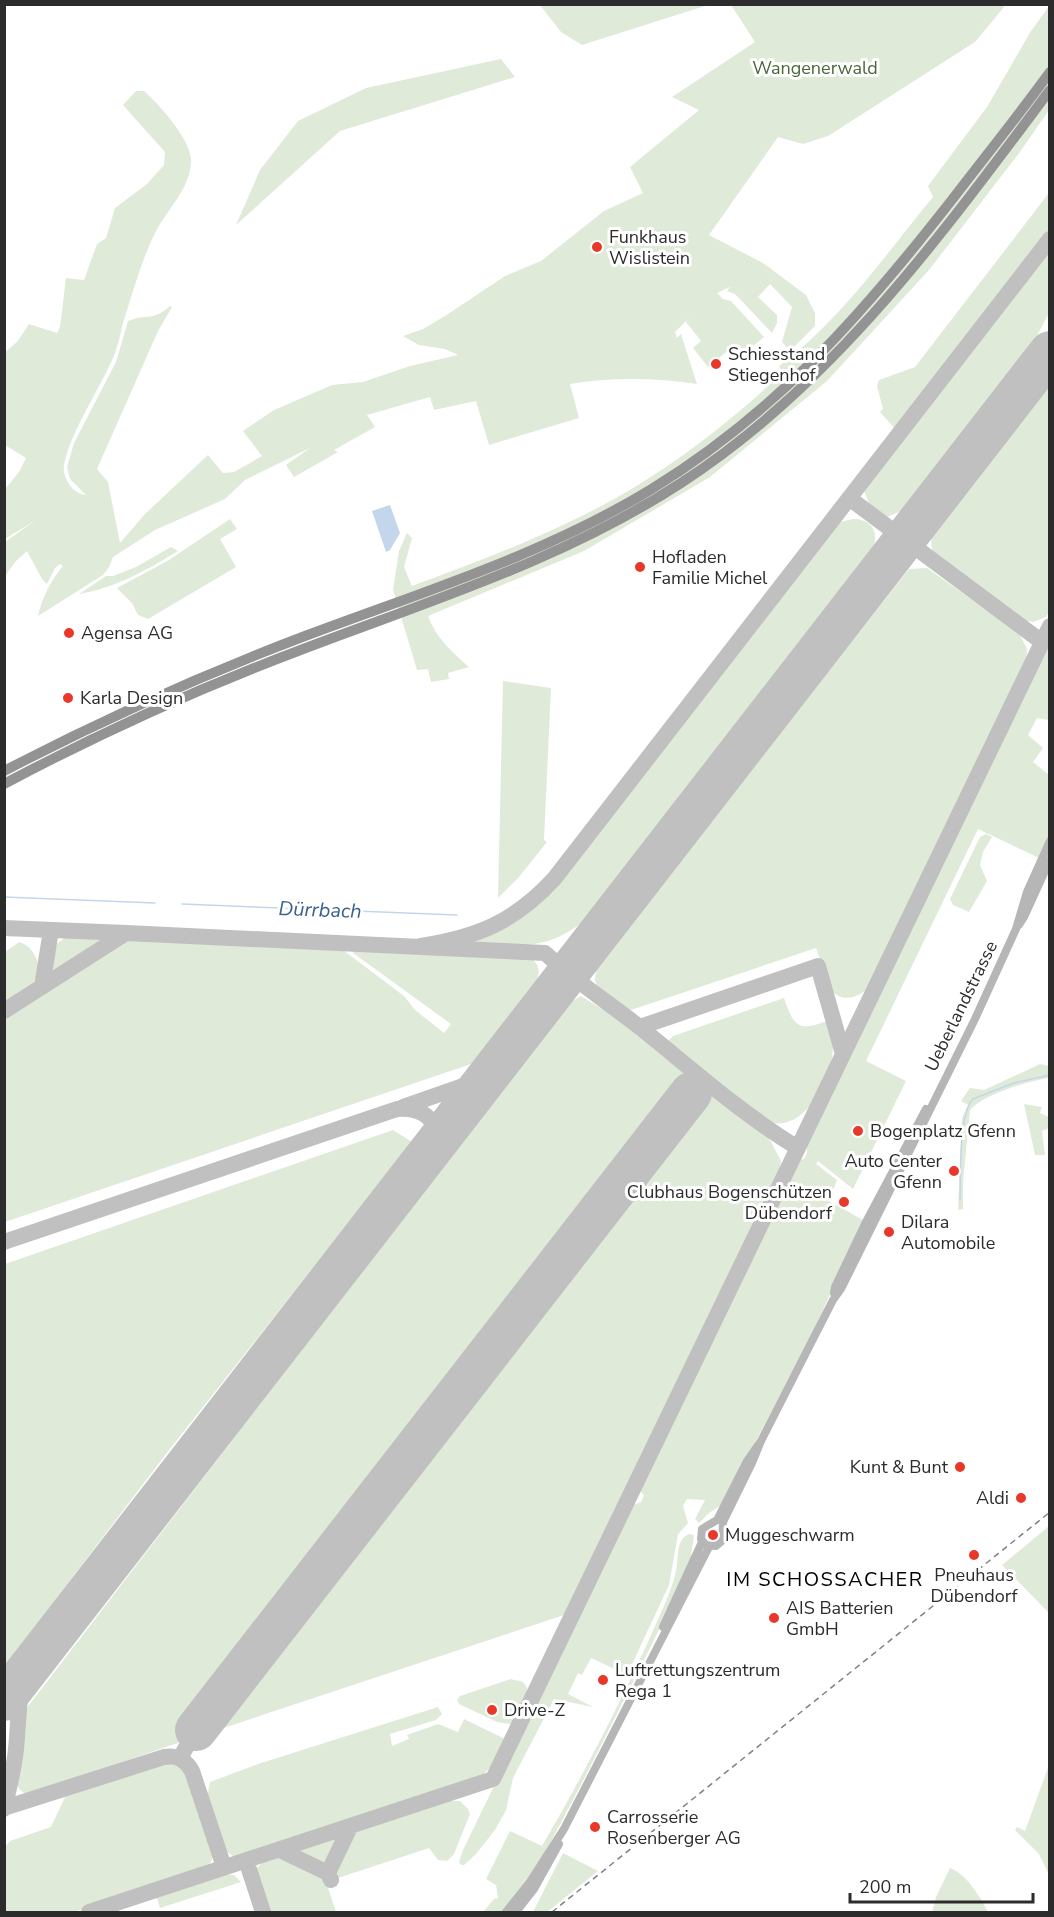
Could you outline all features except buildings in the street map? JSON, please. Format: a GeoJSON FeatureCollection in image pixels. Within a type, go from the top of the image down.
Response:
{"type":"FeatureCollection","features":[{"type":"Feature","properties":{"kind":"highway"},"geometry":{"type":"LineString","coordinates":[[4,771],[111,718],[215,672],[486,570],[546,544],[604,516],[674,474],[714,447],[766,405],[802,373],[849,325],[923,236],[1050,72]]}},
{"type":"Feature","properties":{"kind":"highway"},"geometry":{"type":"LineString","coordinates":[[4,784],[117,727],[217,683],[546,557],[613,524],[683,482],[730,449],[776,412],[855,336],[930,245],[1050,90]]}},
{"type":"Feature","properties":{"kind":"main road","name":"Ueberlandstrasse"},"geometry":{"type":"LineString","coordinates":[[506,1912],[530,1882],[564,1830],[658,1645],[660,1634],[706,1544],[700,1535],[702,1529],[707,1524],[718,1526],[747,1461],[761,1441],[833,1300],[841,1289],[975,1019],[1016,929],[1024,900],[1050,841]]}},
{"type":"Feature","properties":{"kind":"main road","name":"Ueberlandstrasse"},"geometry":{"type":"LineString","coordinates":[[1016,929],[1024,917],[1050,860]]}},
{"type":"Feature","properties":{"kind":"main road"},"geometry":{"type":"LineString","coordinates":[[706,1544],[716,1546],[722,1541],[724,1536],[718,1526]]}},
{"type":"Feature","properties":{"kind":"main road","name":"Ueberlandstrasse"},"geometry":{"type":"LineString","coordinates":[[516,1912],[548,1866],[561,1842],[564,1830]]}},
{"type":"Feature","properties":{"kind":"green space","name":"Wangenerwald"},"geometry":{"type":"Polygon","coordinates":[[[1002,4],[1004,7],[975,42],[828,136],[803,144],[778,137],[709,235],[763,263],[806,295],[815,313],[815,326],[790,351],[782,342],[792,307],[770,284],[758,297],[777,315],[777,323],[772,333],[735,294],[727,291],[730,287],[717,293],[723,299],[731,301],[764,337],[738,359],[730,349],[708,367],[693,348],[701,341],[686,322],[690,317],[675,332],[677,338],[681,334],[697,384],[634,379],[570,384],[579,418],[489,445],[476,401],[434,410],[430,397],[367,415],[375,427],[334,450],[338,452],[294,477],[286,465],[310,448],[245,480],[225,499],[155,530],[113,557],[103,575],[38,616],[48,590],[63,566],[60,564],[55,568],[47,584],[27,551],[5,576],[5,542],[36,520],[5,539],[5,489],[19,472],[26,458],[5,445],[5,352],[17,342],[29,324],[57,333],[60,327],[66,278],[84,280],[97,244],[106,238],[115,208],[147,184],[164,165],[165,152],[123,105],[136,91],[144,91],[181,133],[190,153],[190,171],[182,190],[150,243],[115,354],[72,439],[64,465],[69,484],[77,492],[86,495],[70,479],[67,467],[74,443],[116,362],[128,321],[154,316],[172,307],[158,331],[97,469],[108,482],[120,543],[145,514],[208,455],[223,473],[234,472],[262,456],[243,431],[274,410],[332,385],[363,382],[410,366],[458,355],[445,349],[419,345],[403,336],[423,329],[505,276],[541,261],[604,211],[643,193],[630,167],[699,110],[672,97],[755,42],[731,5],[1002,4]]]}},
{"type":"Feature","properties":{"kind":"green space"},"geometry":{"type":"Polygon","coordinates":[[[540,5],[708,5],[582,45],[561,32],[540,5]]]}},
{"type":"Feature","properties":{"kind":"green space"},"geometry":{"type":"Polygon","coordinates":[[[1049,6],[1049,110],[1020,152],[929,270],[827,381],[710,477],[584,551],[428,616],[440,638],[469,667],[448,673],[449,679],[431,682],[428,669],[417,670],[393,590],[399,551],[407,533],[412,538],[404,567],[412,586],[511,548],[598,508],[654,475],[734,416],[782,373],[779,366],[822,329],[842,308],[933,197],[928,186],[987,107],[1031,31],[1049,6]]]}},
{"type":"Feature","properties":{"kind":"green space"},"geometry":{"type":"Polygon","coordinates":[[[501,59],[515,77],[340,131],[236,225],[260,170],[298,121],[366,88],[501,59]]]}},
{"type":"Feature","properties":{"kind":"green space"},"geometry":{"type":"Polygon","coordinates":[[[1049,193],[1049,231],[896,430],[880,412],[883,409],[877,386],[879,380],[915,367],[1049,193]]]}},
{"type":"Feature","properties":{"kind":"green space"},"geometry":{"type":"Polygon","coordinates":[[[1049,246],[1049,313],[1033,343],[904,510],[887,517],[877,512],[868,501],[863,487],[1049,246]]]}},
{"type":"Feature","properties":{"kind":"green space"},"geometry":{"type":"Polygon","coordinates":[[[1049,380],[1049,612],[1046,617],[1033,622],[1013,618],[935,557],[931,542],[933,533],[1049,380]]]}},
{"type":"Feature","properties":{"kind":"green space"},"geometry":{"type":"Polygon","coordinates":[[[230,519],[237,529],[220,539],[236,567],[148,619],[138,615],[132,603],[117,588],[169,560],[230,519]]]}},
{"type":"Feature","properties":{"kind":"green space"},"geometry":{"type":"Polygon","coordinates":[[[853,519],[866,522],[873,529],[875,539],[872,551],[586,919],[560,936],[534,944],[476,944],[474,939],[516,917],[552,887],[829,530],[840,522],[853,519]]]}},
{"type":"Feature","properties":{"kind":"green space"},"geometry":{"type":"Polygon","coordinates":[[[171,547],[178,551],[143,571],[118,583],[79,594],[106,576],[113,576],[136,567],[171,547]]]}},
{"type":"Feature","properties":{"kind":"green space"},"geometry":{"type":"Polygon","coordinates":[[[927,568],[1019,633],[1027,649],[1026,663],[871,986],[850,998],[834,993],[826,978],[816,948],[631,1010],[608,999],[600,990],[595,979],[597,964],[909,569],[927,568]]]}},
{"type":"Feature","properties":{"kind":"green space"},"geometry":{"type":"Polygon","coordinates":[[[1049,637],[1049,720],[1037,718],[1028,735],[1043,748],[1033,762],[1049,775],[1050,860],[1041,859],[978,829],[866,1061],[906,1081],[853,1189],[818,1161],[816,1164],[837,1180],[829,1201],[863,1220],[814,1330],[723,1504],[699,1523],[695,1519],[705,1500],[687,1499],[683,1506],[688,1523],[678,1534],[669,1585],[627,1675],[591,1658],[582,1675],[578,1673],[568,1694],[593,1707],[554,1699],[513,1778],[506,1810],[495,1830],[476,1854],[461,1865],[459,1862],[463,1850],[630,1506],[641,1502],[644,1495],[638,1489],[798,1160],[804,1159],[807,1153],[806,1143],[1049,637]]]}},
{"type":"Feature","properties":{"kind":"green space"},"geometry":{"type":"Polygon","coordinates":[[[503,681],[551,688],[544,840],[547,842],[519,877],[498,898],[503,681]]]}},
{"type":"Feature","properties":{"kind":"green space"},"geometry":{"type":"Polygon","coordinates":[[[986,834],[992,837],[983,852],[980,865],[987,881],[969,912],[953,905],[950,899],[980,837],[986,834]]]}},
{"type":"Feature","properties":{"kind":"green space"},"geometry":{"type":"Polygon","coordinates":[[[67,936],[110,938],[49,976],[54,946],[67,936]]]}},
{"type":"Feature","properties":{"kind":"green space"},"geometry":{"type":"Polygon","coordinates":[[[156,939],[339,947],[404,996],[415,1010],[444,1033],[451,1024],[353,953],[354,948],[525,955],[536,963],[539,972],[537,981],[474,1063],[5,1222],[5,1017],[96,958],[130,940],[156,939]]]}},
{"type":"Feature","properties":{"kind":"green space"},"geometry":{"type":"Polygon","coordinates":[[[19,942],[33,952],[39,967],[38,974],[31,987],[5,1006],[5,952],[19,942]]]}},
{"type":"Feature","properties":{"kind":"green space"},"geometry":{"type":"Polygon","coordinates":[[[581,996],[613,1016],[768,1136],[781,1161],[780,1168],[564,1615],[31,1794],[23,1792],[16,1782],[26,1709],[567,1004],[581,996]]]}},
{"type":"Feature","properties":{"kind":"green space"},"geometry":{"type":"Polygon","coordinates":[[[784,998],[791,1016],[799,1025],[811,1026],[829,1020],[833,1053],[826,1079],[813,1102],[796,1118],[785,1123],[774,1123],[760,1118],[674,1049],[668,1041],[673,1036],[784,998]]]}},
{"type":"Feature","properties":{"kind":"green space"},"geometry":{"type":"Polygon","coordinates":[[[1040,1064],[1049,1066],[1049,1078],[1019,1085],[996,1094],[970,1110],[963,1182],[963,1209],[958,1210],[962,1118],[968,1105],[961,1101],[970,1088],[984,1090],[1040,1064]]]}},
{"type":"Feature","properties":{"kind":"green space"},"geometry":{"type":"Polygon","coordinates":[[[1024,1104],[1042,1107],[1040,1113],[1049,1117],[1049,1128],[1042,1131],[1045,1155],[1035,1155],[1024,1104]]]}},
{"type":"Feature","properties":{"kind":"green space"},"geometry":{"type":"Polygon","coordinates":[[[393,1130],[412,1142],[166,1454],[5,1666],[5,1264],[393,1130]]]}},
{"type":"Feature","properties":{"kind":"green space"},"geometry":{"type":"Polygon","coordinates":[[[1049,1526],[1049,1613],[1002,1565],[1049,1526]]]}},
{"type":"Feature","properties":{"kind":"green space"},"geometry":{"type":"Polygon","coordinates":[[[689,1534],[694,1535],[690,1563],[655,1638],[548,1847],[527,1882],[501,1912],[483,1912],[494,1899],[498,1898],[496,1885],[486,1879],[510,1831],[542,1846],[576,1786],[623,1695],[666,1601],[676,1571],[681,1540],[689,1534]]]}},
{"type":"Feature","properties":{"kind":"green space"},"geometry":{"type":"Polygon","coordinates":[[[511,1679],[521,1681],[526,1685],[527,1697],[522,1710],[510,1724],[497,1722],[459,1704],[457,1700],[460,1696],[511,1679]]]}},
{"type":"Feature","properties":{"kind":"green space"},"geometry":{"type":"Polygon","coordinates":[[[438,1707],[442,1714],[436,1720],[390,1734],[392,1746],[409,1739],[407,1735],[438,1724],[458,1732],[464,1719],[505,1739],[506,1742],[499,1755],[483,1775],[471,1783],[243,1857],[234,1857],[224,1850],[207,1798],[210,1782],[258,1764],[438,1707]]]}},
{"type":"Feature","properties":{"kind":"green space"},"geometry":{"type":"Polygon","coordinates":[[[162,1762],[179,1766],[189,1776],[214,1852],[211,1862],[199,1871],[74,1912],[5,1912],[5,1847],[10,1841],[51,1827],[65,1797],[162,1762]]]}},
{"type":"Feature","properties":{"kind":"green space"},"geometry":{"type":"Polygon","coordinates":[[[1049,1765],[1049,1875],[1039,1854],[1015,1830],[1017,1827],[1025,1831],[1049,1765]]]}},
{"type":"Feature","properties":{"kind":"green space"},"geometry":{"type":"Polygon","coordinates":[[[443,1801],[460,1801],[470,1814],[454,1854],[447,1861],[438,1860],[429,1848],[326,1882],[336,1912],[265,1912],[255,1879],[255,1873],[263,1862],[443,1801]]]}},
{"type":"Feature","properties":{"kind":"green space"},"geometry":{"type":"Polygon","coordinates":[[[563,1853],[598,1871],[547,1912],[533,1912],[563,1853]]]}},
{"type":"Feature","properties":{"kind":"green space"},"geometry":{"type":"Polygon","coordinates":[[[950,1868],[968,1881],[988,1912],[932,1912],[936,1897],[950,1868]]]}},
{"type":"Feature","properties":{"kind":"green space"},"geometry":{"type":"Polygon","coordinates":[[[224,1874],[234,1875],[241,1882],[160,1908],[156,1895],[224,1874]]]}},
{"type":"Feature","properties":{"kind":"water"},"geometry":{"type":"Polygon","coordinates":[[[390,505],[400,533],[390,550],[386,552],[372,511],[390,505]]]}},
{"type":"Feature","properties":{"kind":"waterway","name":"Dürrbach"},"geometry":{"type":"LineString","coordinates":[[4,897],[155,903]]}},
{"type":"Feature","properties":{"kind":"waterway","name":"Dürrbach"},"geometry":{"type":"LineString","coordinates":[[182,904],[457,915]]}},
{"type":"Feature","properties":{"kind":"waterway"},"geometry":{"type":"LineString","coordinates":[[960,1200],[963,1132],[968,1107],[973,1099],[1014,1083],[1050,1075]]}},
{"type":"Feature","properties":{"kind":"taxiway"},"geometry":{"type":"LineString","coordinates":[[421,946],[460,938],[494,925],[524,906],[554,879],[1050,239]]}},
{"type":"Feature","properties":{"kind":"taxiway"},"geometry":{"type":"LineString","coordinates":[[849,498],[1042,642]]}},
{"type":"Feature","properties":{"kind":"taxiway"},"geometry":{"type":"LineString","coordinates":[[89,1912],[493,1779],[1050,626]]}},
{"type":"Feature","properties":{"kind":"taxiway"},"geometry":{"type":"LineString","coordinates":[[4,928],[126,933]]}},
{"type":"Feature","properties":{"kind":"taxiway"},"geometry":{"type":"LineString","coordinates":[[42,987],[51,930]]}},
{"type":"Feature","properties":{"kind":"taxiway"},"geometry":{"type":"LineString","coordinates":[[4,1011],[126,933],[545,953],[737,1106],[798,1148]]}},
{"type":"Feature","properties":{"kind":"taxiway"},"geometry":{"type":"LineString","coordinates":[[640,1027],[818,966],[843,1054]]}},
{"type":"Feature","properties":{"kind":"taxiway"},"geometry":{"type":"LineString","coordinates":[[403,1107],[480,1080],[492,1070],[521,1032]]}},
{"type":"Feature","properties":{"kind":"taxiway"},"geometry":{"type":"LineString","coordinates":[[691,1093],[702,1078]]}},
{"type":"Feature","properties":{"kind":"taxiway"},"geometry":{"type":"LineString","coordinates":[[4,1242],[397,1109],[421,1112],[434,1125],[436,1140],[431,1150],[418,1164]]}},
{"type":"Feature","properties":{"kind":"taxiway"},"geometry":{"type":"LineString","coordinates":[[4,1809],[15,1756],[20,1699],[28,1670]]}},
{"type":"Feature","properties":{"kind":"taxiway"},"geometry":{"type":"LineString","coordinates":[[180,1758],[196,1730]]}},
{"type":"Feature","properties":{"kind":"taxiway"},"geometry":{"type":"LineString","coordinates":[[4,1808],[164,1757],[177,1757],[192,1771],[224,1867]]}},
{"type":"Feature","properties":{"kind":"taxiway"},"geometry":{"type":"LineString","coordinates":[[331,1880],[328,1873],[350,1827]]}},
{"type":"Feature","properties":{"kind":"taxiway"},"geometry":{"type":"LineString","coordinates":[[280,1850],[328,1873]]}},
{"type":"Feature","properties":{"kind":"taxiway"},"geometry":{"type":"LineString","coordinates":[[246,1860],[263,1912]]}},
{"type":"Feature","properties":{"kind":"runway"},"geometry":{"type":"LineString","coordinates":[[4,1700],[1050,352]]}},
{"type":"Feature","properties":{"kind":"runway"},"geometry":{"type":"LineString","coordinates":[[196,1730],[691,1093]]}},
{"type":"Feature","properties":{"kind":"railway"},"geometry":{"type":"LineString","coordinates":[[552,1912],[1050,1512]]}},
{"type":"Feature","properties":{"kind":"place","name":"Funkhaus Wislistein"},"geometry":{"type":"Point","coordinates":[597,247]}},
{"type":"Feature","properties":{"kind":"place","name":"Schiesstand Stiegenhof"},"geometry":{"type":"Point","coordinates":[716,364]}},
{"type":"Feature","properties":{"kind":"place","name":"Hofladen Familie Michel"},"geometry":{"type":"Point","coordinates":[640,567]}},
{"type":"Feature","properties":{"kind":"place","name":"Agensa AG"},"geometry":{"type":"Point","coordinates":[69,633]}},
{"type":"Feature","properties":{"kind":"place","name":"Karla Design"},"geometry":{"type":"Point","coordinates":[68,698]}},
{"type":"Feature","properties":{"kind":"place","name":"Bogenplatz Gfenn"},"geometry":{"type":"Point","coordinates":[858,1131]}},
{"type":"Feature","properties":{"kind":"place","name":"Auto Center Gfenn"},"geometry":{"type":"Point","coordinates":[954,1171]}},
{"type":"Feature","properties":{"kind":"place","name":"Clubhaus Bogenschützen Dübendorf"},"geometry":{"type":"Point","coordinates":[844,1202]}},
{"type":"Feature","properties":{"kind":"place","name":"Dilara Automobile"},"geometry":{"type":"Point","coordinates":[889,1232]}},
{"type":"Feature","properties":{"kind":"place","name":"Kunt & Bunt"},"geometry":{"type":"Point","coordinates":[960,1467]}},
{"type":"Feature","properties":{"kind":"place","name":"Aldi"},"geometry":{"type":"Point","coordinates":[1021,1498]}},
{"type":"Feature","properties":{"kind":"place","name":"Muggeschwarm"},"geometry":{"type":"Point","coordinates":[713,1535]}},
{"type":"Feature","properties":{"kind":"place","name":"Pneuhaus Dübendorf"},"geometry":{"type":"Point","coordinates":[974,1555]}},
{"type":"Feature","properties":{"kind":"place","name":"AIS Batterien GmbH"},"geometry":{"type":"Point","coordinates":[774,1618]}},
{"type":"Feature","properties":{"kind":"place","name":"Luftrettungszentrum Rega 1"},"geometry":{"type":"Point","coordinates":[603,1680]}},
{"type":"Feature","properties":{"kind":"place","name":"Drive-Z"},"geometry":{"type":"Point","coordinates":[492,1710]}},
{"type":"Feature","properties":{"kind":"place","name":"Carrosserie Rosenberger AG"},"geometry":{"type":"Point","coordinates":[595,1827]}},
{"type":"Feature","properties":{"kind":"district","name":"IM SCHOSSACHER"},"geometry":{"type":"Point","coordinates":[825,1579]}}]}
